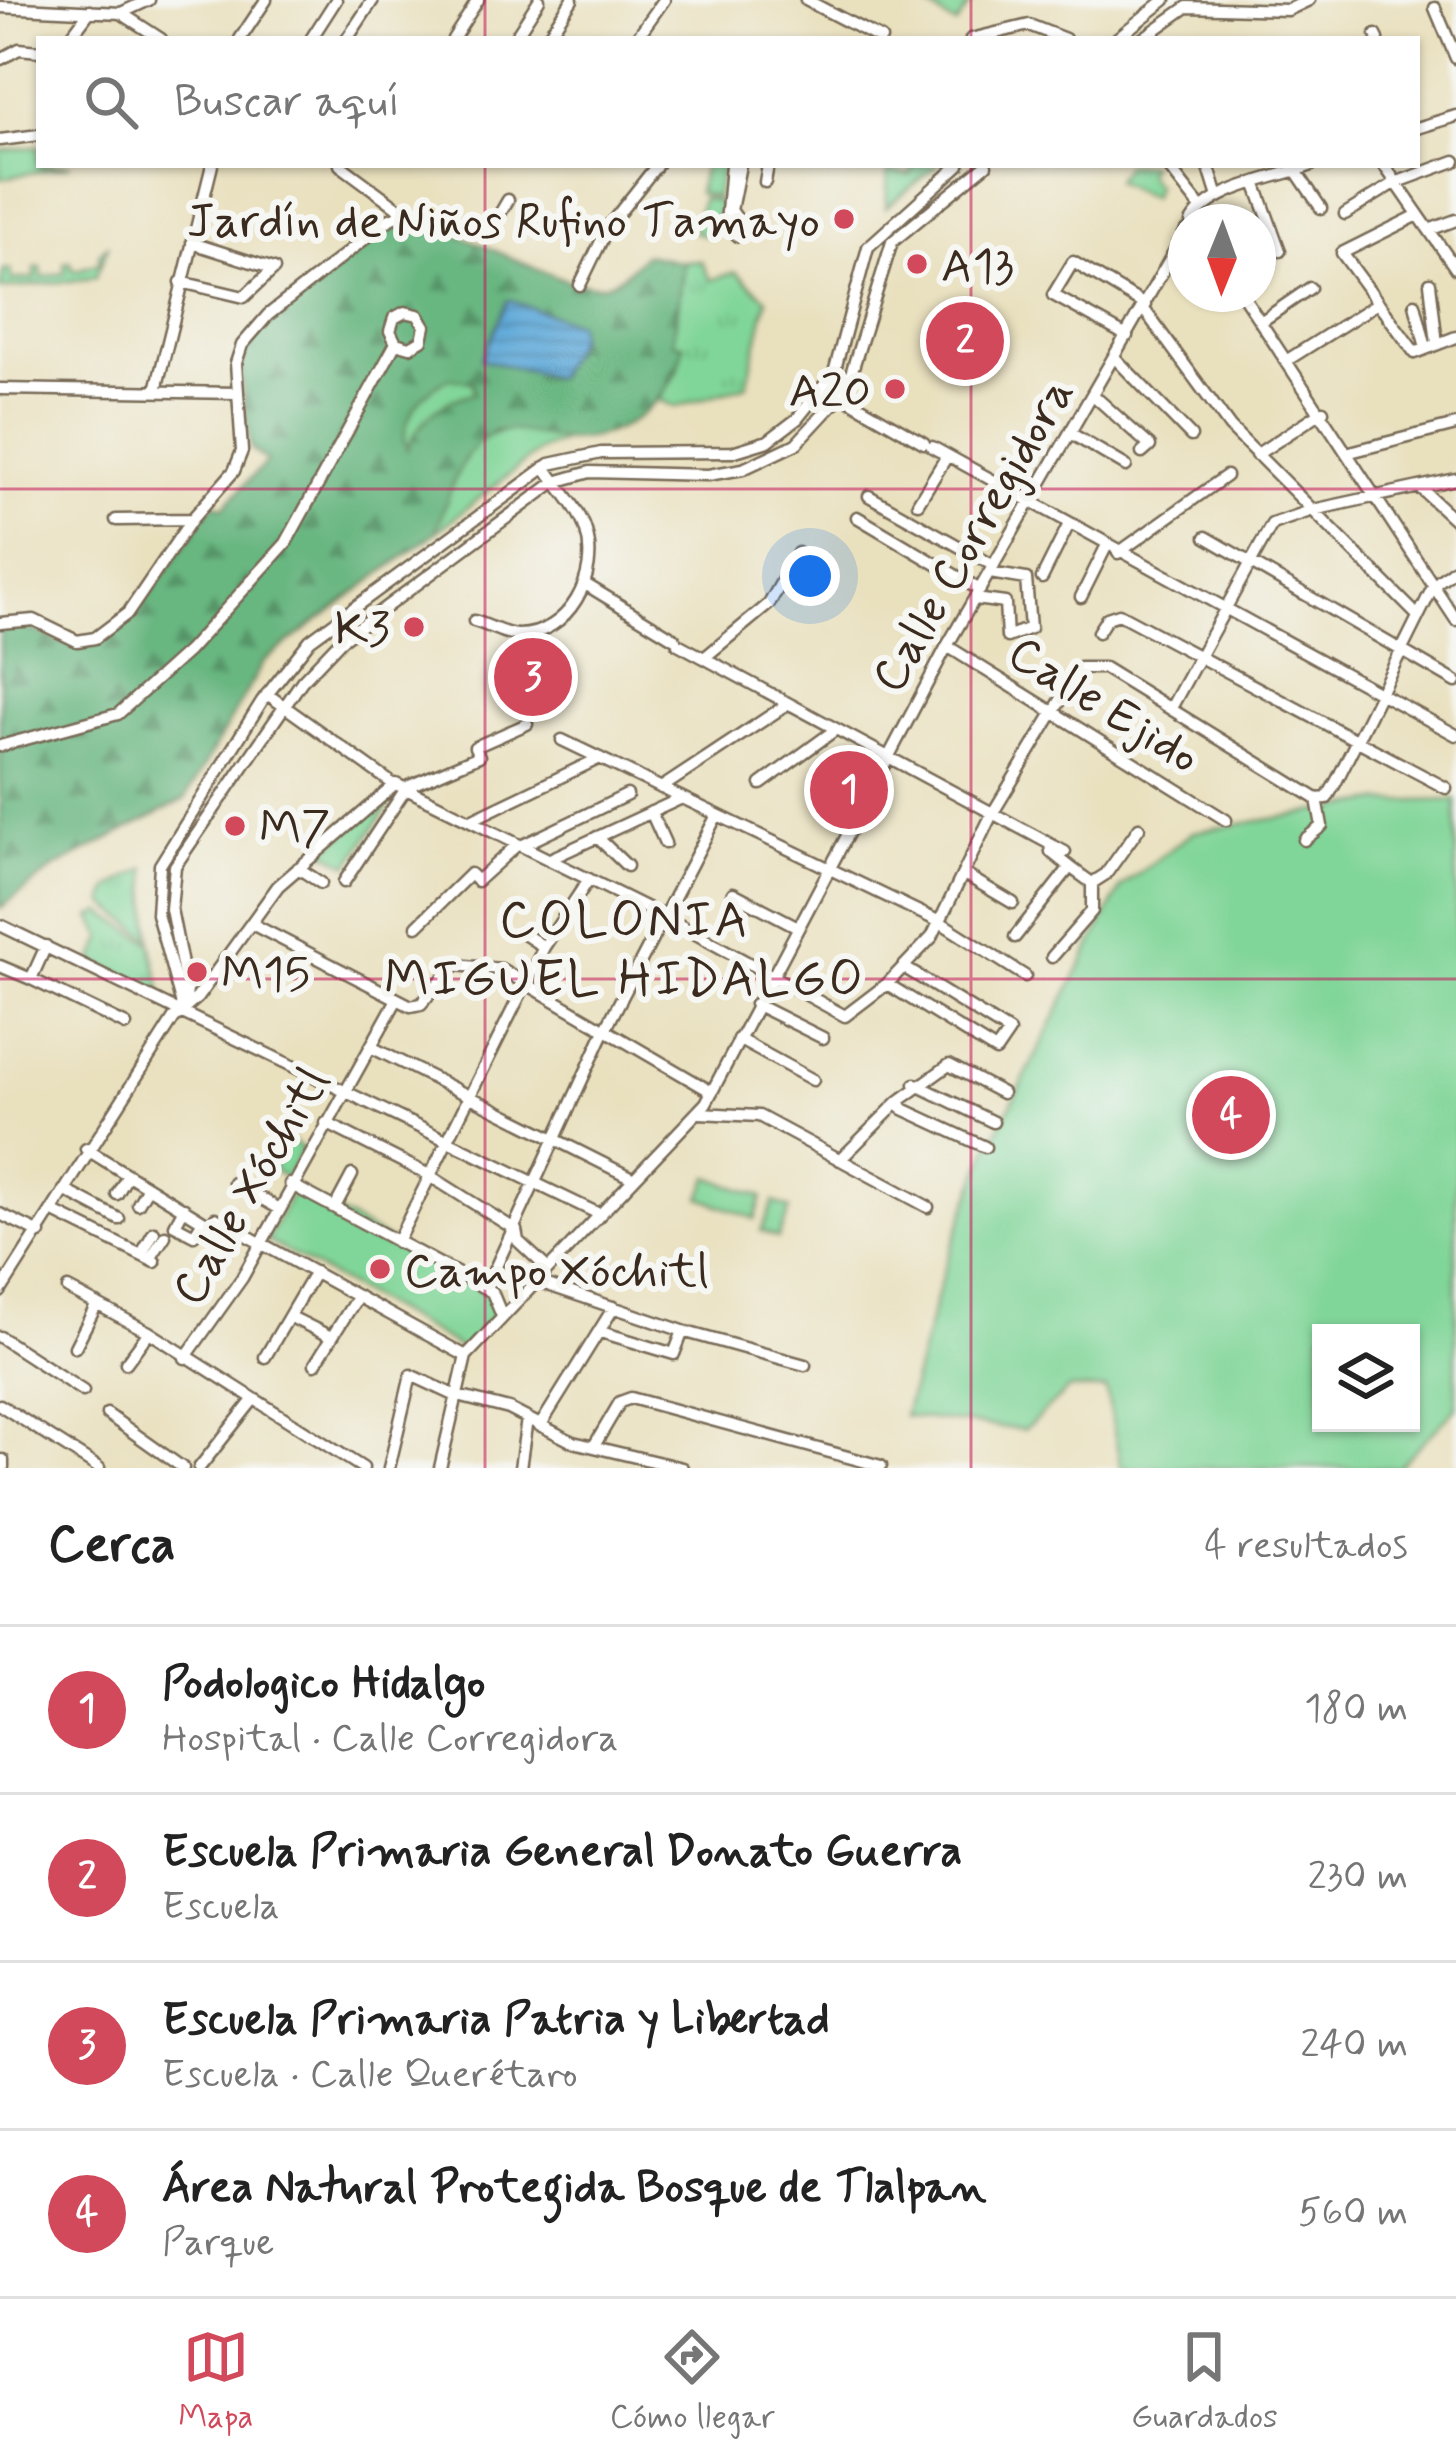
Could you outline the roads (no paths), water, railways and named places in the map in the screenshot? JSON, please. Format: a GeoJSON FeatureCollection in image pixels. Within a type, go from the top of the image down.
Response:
{"type":"FeatureCollection","features":[{"type":"Feature","properties":{"kind":"street"},"geometry":{"type":"LineString","coordinates":[[0,7],[122,13],[149,0]]}},
{"type":"Feature","properties":{"kind":"street"},"geometry":{"type":"LineString","coordinates":[[242,36],[266,0]]}},
{"type":"Feature","properties":{"kind":"street"},"geometry":{"type":"LineString","coordinates":[[312,36],[336,0]]}},
{"type":"Feature","properties":{"kind":"street"},"geometry":{"type":"LineString","coordinates":[[349,36],[373,0]]}},
{"type":"Feature","properties":{"kind":"street"},"geometry":{"type":"LineString","coordinates":[[455,36],[478,0]]}},
{"type":"Feature","properties":{"kind":"street"},"geometry":{"type":"LineString","coordinates":[[516,36],[539,0]]}},
{"type":"Feature","properties":{"kind":"street"},"geometry":{"type":"LineString","coordinates":[[548,36],[572,0]]}},
{"type":"Feature","properties":{"kind":"street"},"geometry":{"type":"LineString","coordinates":[[638,36],[664,0]]}},
{"type":"Feature","properties":{"kind":"street"},"geometry":{"type":"LineString","coordinates":[[806,0],[875,36]]}},
{"type":"Feature","properties":{"kind":"street"},"geometry":{"type":"LineString","coordinates":[[1120,36],[1166,0]]}},
{"type":"Feature","properties":{"kind":"street"},"geometry":{"type":"LineString","coordinates":[[1146,36],[1187,7],[1288,10],[1309,0]]}},
{"type":"Feature","properties":{"kind":"street"},"geometry":{"type":"LineString","coordinates":[[1436,8],[1456,58]]}},
{"type":"Feature","properties":{"kind":"street"},"geometry":{"type":"LineString","coordinates":[[71,36],[90,11]]}},
{"type":"Feature","properties":{"kind":"street"},"geometry":{"type":"LineString","coordinates":[[122,13],[156,36]]}},
{"type":"Feature","properties":{"kind":"street"},"geometry":{"type":"LineString","coordinates":[[983,36],[1029,25],[1057,36]]}},
{"type":"Feature","properties":{"kind":"street"},"geometry":{"type":"LineString","coordinates":[[1,59],[20,50],[36,51]]}},
{"type":"Feature","properties":{"kind":"street"},"geometry":{"type":"LineString","coordinates":[[1420,127],[1456,116]]}},
{"type":"Feature","properties":{"kind":"street"},"geometry":{"type":"LineString","coordinates":[[0,140],[36,136]]}},
{"type":"Feature","properties":{"kind":"street"},"geometry":{"type":"LineString","coordinates":[[1345,214],[1395,182],[1455,161]]}},
{"type":"Feature","properties":{"kind":"street"},"geometry":{"type":"LineString","coordinates":[[156,390],[211,168]]}},
{"type":"Feature","properties":{"kind":"street"},"geometry":{"type":"LineString","coordinates":[[344,168],[405,213],[434,215],[487,236],[508,200]]}},
{"type":"Feature","properties":{"kind":"street"},"geometry":{"type":"LineString","coordinates":[[580,285],[608,227],[655,168]]}},
{"type":"Feature","properties":{"kind":"street"},"geometry":{"type":"LineString","coordinates":[[736,168],[730,210],[745,224]]}},
{"type":"Feature","properties":{"kind":"street"},"geometry":{"type":"LineString","coordinates":[[765,182],[767,168]]}},
{"type":"Feature","properties":{"kind":"street"},"geometry":{"type":"LineString","coordinates":[[183,1010],[156,898],[160,866],[268,694],[310,640],[545,467],[601,453],[711,455],[750,448],[797,419],[827,386],[868,247],[955,168]]}},
{"type":"Feature","properties":{"kind":"street"},"geometry":{"type":"LineString","coordinates":[[183,1010],[188,998],[170,895],[175,866],[283,708],[340,641],[554,482],[590,472],[708,475],[743,469],[796,444],[842,396],[856,369],[892,242],[982,168]]}},
{"type":"Feature","properties":{"kind":"street"},"geometry":{"type":"LineString","coordinates":[[1169,168],[1198,204]]}},
{"type":"Feature","properties":{"kind":"street"},"geometry":{"type":"LineString","coordinates":[[1207,168],[1218,197]]}},
{"type":"Feature","properties":{"kind":"street"},"geometry":{"type":"LineString","coordinates":[[1205,204],[1304,168]]}},
{"type":"Feature","properties":{"kind":"street"},"geometry":{"type":"LineString","coordinates":[[1386,168],[1429,230],[1449,249],[1456,269]]}},
{"type":"Feature","properties":{"kind":"street"},"geometry":{"type":"LineString","coordinates":[[1296,171],[1321,208]]}},
{"type":"Feature","properties":{"kind":"street"},"geometry":{"type":"LineString","coordinates":[[947,175],[957,188]]}},
{"type":"Feature","properties":{"kind":"street"},"geometry":{"type":"LineString","coordinates":[[1256,185],[1280,251]]}},
{"type":"Feature","properties":{"kind":"street"},"geometry":{"type":"LineString","coordinates":[[0,623],[34,620],[76,641],[95,638],[128,613],[192,519],[234,471],[242,452],[236,363],[242,345],[268,315],[361,240],[405,213]]}},
{"type":"Feature","properties":{"kind":"street"},"geometry":{"type":"LineString","coordinates":[[1418,215],[1342,254],[1378,303],[1426,348]]}},
{"type":"Feature","properties":{"kind":"street"},"geometry":{"type":"LineString","coordinates":[[1429,230],[1456,220]]}},
{"type":"Feature","properties":{"kind":"street"},"geometry":{"type":"LineString","coordinates":[[181,282],[244,297],[274,269],[191,243]]}},
{"type":"Feature","properties":{"kind":"street"},"geometry":{"type":"LineString","coordinates":[[1127,336],[1053,295],[1073,262],[1144,307],[1230,428],[1417,615]]}},
{"type":"Feature","properties":{"kind":"street","name":"Calle Corregidora"},"geometry":{"type":"LineString","coordinates":[[440,1468],[466,1356],[597,1213],[699,1113],[712,1092],[946,646],[1168,262]]}},
{"type":"Feature","properties":{"kind":"street"},"geometry":{"type":"LineString","coordinates":[[1426,348],[1430,283]]}},
{"type":"Feature","properties":{"kind":"street"},"geometry":{"type":"LineString","coordinates":[[1262,321],[1310,288]]}},
{"type":"Feature","properties":{"kind":"street"},"geometry":{"type":"LineString","coordinates":[[1288,359],[1378,303]]}},
{"type":"Feature","properties":{"kind":"street"},"geometry":{"type":"LineString","coordinates":[[1415,304],[1426,348]]}},
{"type":"Feature","properties":{"kind":"street"},"geometry":{"type":"LineString","coordinates":[[1255,312],[1351,452],[1456,620]]}},
{"type":"Feature","properties":{"kind":"street"},"geometry":{"type":"LineString","coordinates":[[1426,348],[1456,337]]}},
{"type":"Feature","properties":{"kind":"street"},"geometry":{"type":"LineString","coordinates":[[0,746],[118,714],[188,651],[286,543],[396,343]]}},
{"type":"Feature","properties":{"kind":"street"},"geometry":{"type":"LineString","coordinates":[[1115,358],[1191,436]]}},
{"type":"Feature","properties":{"kind":"street"},"geometry":{"type":"LineString","coordinates":[[827,386],[1030,505],[1456,735]]}},
{"type":"Feature","properties":{"kind":"street"},"geometry":{"type":"LineString","coordinates":[[0,389],[238,392]]}},
{"type":"Feature","properties":{"kind":"street"},"geometry":{"type":"LineString","coordinates":[[1092,394],[1150,446],[1142,453]]}},
{"type":"Feature","properties":{"kind":"street"},"geometry":{"type":"LineString","coordinates":[[1256,455],[1322,411]]}},
{"type":"Feature","properties":{"kind":"street"},"geometry":{"type":"LineString","coordinates":[[1351,452],[1456,425]]}},
{"type":"Feature","properties":{"kind":"street"},"geometry":{"type":"LineString","coordinates":[[1070,433],[1126,466]]}},
{"type":"Feature","properties":{"kind":"street"},"geometry":{"type":"LineString","coordinates":[[918,503],[947,456]]}},
{"type":"Feature","properties":{"kind":"street"},"geometry":{"type":"LineString","coordinates":[[473,621],[506,634],[538,632],[566,614],[585,584],[586,531],[545,467]]}},
{"type":"Feature","properties":{"kind":"street"},"geometry":{"type":"LineString","coordinates":[[1081,597],[1112,550],[1226,476]]}},
{"type":"Feature","properties":{"kind":"street"},"geometry":{"type":"LineString","coordinates":[[1171,708],[1272,524],[1313,510],[1456,479]]}},
{"type":"Feature","properties":{"kind":"street"},"geometry":{"type":"LineString","coordinates":[[1419,487],[1456,521]]}},
{"type":"Feature","properties":{"kind":"street"},"geometry":{"type":"LineString","coordinates":[[856,517],[977,594],[1005,603],[1007,638],[1030,628],[1027,579],[992,569],[869,496]]}},
{"type":"Feature","properties":{"kind":"street"},"geometry":{"type":"LineString","coordinates":[[116,520],[192,519]]}},
{"type":"Feature","properties":{"kind":"street"},"geometry":{"type":"LineString","coordinates":[[1042,578],[1068,526]]}},
{"type":"Feature","properties":{"kind":"street"},"geometry":{"type":"LineString","coordinates":[[1207,538],[1456,682]]}},
{"type":"Feature","properties":{"kind":"street"},"geometry":{"type":"LineString","coordinates":[[704,658],[769,604],[798,553]]}},
{"type":"Feature","properties":{"kind":"street"},"geometry":{"type":"LineString","coordinates":[[268,694],[397,784],[663,916],[841,1015],[852,1014],[904,968],[940,922],[991,815],[1071,675],[1090,665],[1171,708],[1317,800],[1327,798],[1417,615],[1434,585],[1456,568]]}},
{"type":"Feature","properties":{"kind":"street"},"geometry":{"type":"LineString","coordinates":[[585,584],[704,658],[1065,852]]}},
{"type":"Feature","properties":{"kind":"street"},"geometry":{"type":"LineString","coordinates":[[1098,632],[1106,618],[1119,614],[1446,788]]}},
{"type":"Feature","properties":{"kind":"street","name":"Calle Ejido"},"geometry":{"type":"LineString","coordinates":[[946,646],[1226,820]]}},
{"type":"Feature","properties":{"kind":"street"},"geometry":{"type":"LineString","coordinates":[[661,788],[788,704]]}},
{"type":"Feature","properties":{"kind":"street"},"geometry":{"type":"LineString","coordinates":[[0,1292],[40,1233],[86,1149],[183,1010],[278,886],[397,784],[478,756],[475,747],[527,724]]}},
{"type":"Feature","properties":{"kind":"street"},"geometry":{"type":"LineString","coordinates":[[761,784],[835,730]]}},
{"type":"Feature","properties":{"kind":"street"},"geometry":{"type":"LineString","coordinates":[[562,740],[940,922],[1025,976]]}},
{"type":"Feature","properties":{"kind":"street"},"geometry":{"type":"LineString","coordinates":[[471,820],[600,758]]}},
{"type":"Feature","properties":{"kind":"street"},"geometry":{"type":"LineString","coordinates":[[344,882],[397,784]]}},
{"type":"Feature","properties":{"kind":"street"},"geometry":{"type":"LineString","coordinates":[[417,926],[470,874],[477,880],[520,845],[627,794]]}},
{"type":"Feature","properties":{"kind":"street"},"geometry":{"type":"LineString","coordinates":[[550,859],[682,798]]}},
{"type":"Feature","properties":{"kind":"street"},"geometry":{"type":"LineString","coordinates":[[1304,840],[1322,826],[1317,800]]}},
{"type":"Feature","properties":{"kind":"street"},"geometry":{"type":"LineString","coordinates":[[651,812],[665,843]]}},
{"type":"Feature","properties":{"kind":"street"},"geometry":{"type":"LineString","coordinates":[[486,1288],[605,1030],[717,815]]}},
{"type":"Feature","properties":{"kind":"street"},"geometry":{"type":"LineString","coordinates":[[1092,883],[1106,874],[1138,828]]}},
{"type":"Feature","properties":{"kind":"street"},"geometry":{"type":"LineString","coordinates":[[176,835],[188,843]]}},
{"type":"Feature","properties":{"kind":"street"},"geometry":{"type":"LineString","coordinates":[[597,837],[627,866]]}},
{"type":"Feature","properties":{"kind":"street"},"geometry":{"type":"LineString","coordinates":[[1050,844],[1051,852],[1092,883]]}},
{"type":"Feature","properties":{"kind":"street"},"geometry":{"type":"LineString","coordinates":[[1015,937],[1070,867]]}},
{"type":"Feature","properties":{"kind":"street"},"geometry":{"type":"LineString","coordinates":[[298,868],[321,883]]}},
{"type":"Feature","properties":{"kind":"street"},"geometry":{"type":"LineString","coordinates":[[964,874],[1013,903]]}},
{"type":"Feature","properties":{"kind":"street"},"geometry":{"type":"LineString","coordinates":[[397,1242],[544,947],[589,879]]}},
{"type":"Feature","properties":{"kind":"street"},"geometry":{"type":"LineString","coordinates":[[1052,957],[1092,911],[1092,883]]}},
{"type":"Feature","properties":{"kind":"street"},"geometry":{"type":"LineString","coordinates":[[733,893],[796,926]]}},
{"type":"Feature","properties":{"kind":"street"},"geometry":{"type":"LineString","coordinates":[[0,925],[597,1213]]}},
{"type":"Feature","properties":{"kind":"street"},"geometry":{"type":"LineString","coordinates":[[252,925],[396,1001],[421,1004],[454,965],[491,967],[526,982],[712,1092]]}},
{"type":"Feature","properties":{"kind":"street"},"geometry":{"type":"LineString","coordinates":[[521,932],[544,947]]}},
{"type":"Feature","properties":{"kind":"street"},"geometry":{"type":"LineString","coordinates":[[31,979],[46,946]]}},
{"type":"Feature","properties":{"kind":"street"},"geometry":{"type":"LineString","coordinates":[[0,966],[126,1025]]}},
{"type":"Feature","properties":{"kind":"street"},"geometry":{"type":"LineString","coordinates":[[887,985],[996,1051],[1010,1032],[904,968]]}},
{"type":"Feature","properties":{"kind":"street","name":"Calle Xóchitl"},"geometry":{"type":"LineString","coordinates":[[185,1358],[216,1320],[396,1001]]}},
{"type":"Feature","properties":{"kind":"street"},"geometry":{"type":"LineString","coordinates":[[755,1004],[823,1039]]}},
{"type":"Feature","properties":{"kind":"street"},"geometry":{"type":"LineString","coordinates":[[738,1039],[813,1080]]}},
{"type":"Feature","properties":{"kind":"street","name":"Calle Xóchitl"},"geometry":{"type":"LineString","coordinates":[[371,1047],[632,1178]]}},
{"type":"Feature","properties":{"kind":"street"},"geometry":{"type":"LineString","coordinates":[[840,1160],[915,1084],[949,1065],[1002,1093]]}},
{"type":"Feature","properties":{"kind":"street"},"geometry":{"type":"LineString","coordinates":[[915,1084],[993,1122]]}},
{"type":"Feature","properties":{"kind":"street"},"geometry":{"type":"LineString","coordinates":[[899,1101],[904,1109],[986,1148]]}},
{"type":"Feature","properties":{"kind":"street"},"geometry":{"type":"LineString","coordinates":[[699,1113],[759,1116],[928,1207]]}},
{"type":"Feature","properties":{"kind":"street"},"geometry":{"type":"LineString","coordinates":[[326,1123],[428,1174],[515,1230],[518,1241],[547,1268]]}},
{"type":"Feature","properties":{"kind":"street"},"geometry":{"type":"LineString","coordinates":[[86,1149],[184,1208]]}},
{"type":"Feature","properties":{"kind":"street"},"geometry":{"type":"LineString","coordinates":[[335,1208],[352,1174]]}},
{"type":"Feature","properties":{"kind":"street"},"geometry":{"type":"LineString","coordinates":[[117,1194],[128,1175]]}},
{"type":"Feature","properties":{"kind":"street"},"geometry":{"type":"LineString","coordinates":[[234,1184],[278,1208]]}},
{"type":"Feature","properties":{"kind":"street"},"geometry":{"type":"LineString","coordinates":[[290,1184],[486,1288],[500,1300],[502,1316]]}},
{"type":"Feature","properties":{"kind":"street"},"geometry":{"type":"LineString","coordinates":[[138,1204],[148,1186]]}},
{"type":"Feature","properties":{"kind":"street"},"geometry":{"type":"LineString","coordinates":[[64,1190],[119,1219]]}},
{"type":"Feature","properties":{"kind":"street"},"geometry":{"type":"LineString","coordinates":[[52,1211],[149,1259],[160,1234]]}},
{"type":"Feature","properties":{"kind":"street"},"geometry":{"type":"LineString","coordinates":[[0,1214],[40,1233]]}},
{"type":"Feature","properties":{"kind":"street"},"geometry":{"type":"LineString","coordinates":[[215,1218],[466,1356]]}},
{"type":"Feature","properties":{"kind":"street"},"geometry":{"type":"LineString","coordinates":[[265,1357],[315,1272]]}},
{"type":"Feature","properties":{"kind":"street"},"geometry":{"type":"LineString","coordinates":[[536,1280],[682,1331],[805,1365]]}},
{"type":"Feature","properties":{"kind":"street"},"geometry":{"type":"LineString","coordinates":[[68,1288],[149,1332],[364,1468]]}},
{"type":"Feature","properties":{"kind":"street"},"geometry":{"type":"LineString","coordinates":[[316,1364],[358,1296]]}},
{"type":"Feature","properties":{"kind":"street"},"geometry":{"type":"LineString","coordinates":[[75,1347],[97,1304]]}},
{"type":"Feature","properties":{"kind":"street"},"geometry":{"type":"LineString","coordinates":[[540,1426],[614,1307]]}},
{"type":"Feature","properties":{"kind":"street"},"geometry":{"type":"LineString","coordinates":[[289,1316],[331,1337]]}},
{"type":"Feature","properties":{"kind":"street"},"geometry":{"type":"LineString","coordinates":[[601,1332],[674,1354],[682,1331]]}},
{"type":"Feature","properties":{"kind":"street"},"geometry":{"type":"LineString","coordinates":[[126,1363],[149,1332]]}},
{"type":"Feature","properties":{"kind":"street"},"geometry":{"type":"LineString","coordinates":[[0,1337],[83,1391]]}},
{"type":"Feature","properties":{"kind":"street"},"geometry":{"type":"LineString","coordinates":[[389,1468],[407,1378],[415,1375],[454,1395],[594,1446],[682,1468]]}},
{"type":"Feature","properties":{"kind":"street"},"geometry":{"type":"LineString","coordinates":[[594,1446],[620,1402],[631,1398],[881,1466]]}},
{"type":"Feature","properties":{"kind":"street"},"geometry":{"type":"LineString","coordinates":[[199,1468],[253,1400]]}},
{"type":"Feature","properties":{"kind":"street"},"geometry":{"type":"LineString","coordinates":[[0,1405],[99,1468]]}},
{"type":"Feature","properties":{"kind":"street"},"geometry":{"type":"LineString","coordinates":[[107,1414],[183,1468]]}},
{"type":"Feature","properties":{"kind":"street"},"geometry":{"type":"LineString","coordinates":[[520,1468],[527,1419]]}},
{"type":"Feature","properties":{"kind":"water"},"geometry":{"type":"Polygon","coordinates":[[[508,300],[577,323],[578,337],[555,378],[481,359],[508,300]]]}},
{"type":"Feature","properties":{"kind":"place","name":"Jardín de Niños Rufino Tamayo"},"geometry":{"type":"Point","coordinates":[844,219]}},
{"type":"Feature","properties":{"kind":"place","name":"A13"},"geometry":{"type":"Point","coordinates":[917,264]}},
{"type":"Feature","properties":{"kind":"place","name":"Escuela Primaria General Donato Guerra"},"geometry":{"type":"Point","coordinates":[965,341]}},
{"type":"Feature","properties":{"kind":"place","name":"A20"},"geometry":{"type":"Point","coordinates":[895,389]}},
{"type":"Feature","properties":{"kind":"place","name":"K3"},"geometry":{"type":"Point","coordinates":[414,627]}},
{"type":"Feature","properties":{"kind":"place","name":"Escuela Primaria Patria y Libertad"},"geometry":{"type":"Point","coordinates":[533,677]}},
{"type":"Feature","properties":{"kind":"place","name":"Podologico Hidalgo"},"geometry":{"type":"Point","coordinates":[849,790]}},
{"type":"Feature","properties":{"kind":"place","name":"M7"},"geometry":{"type":"Point","coordinates":[235,826]}},
{"type":"Feature","properties":{"kind":"place","name":"M15"},"geometry":{"type":"Point","coordinates":[197,972]}},
{"type":"Feature","properties":{"kind":"place","name":"Área Natural Protegida Bosque de Tlalpan"},"geometry":{"type":"Point","coordinates":[1231,1115]}},
{"type":"Feature","properties":{"kind":"place","name":"Campo Xóchitl"},"geometry":{"type":"Point","coordinates":[380,1269]}},
{"type":"Feature","properties":{"kind":"district","name":"COLONIA MIGUEL HIDALGO"},"geometry":{"type":"Point","coordinates":[625,947]}}]}
